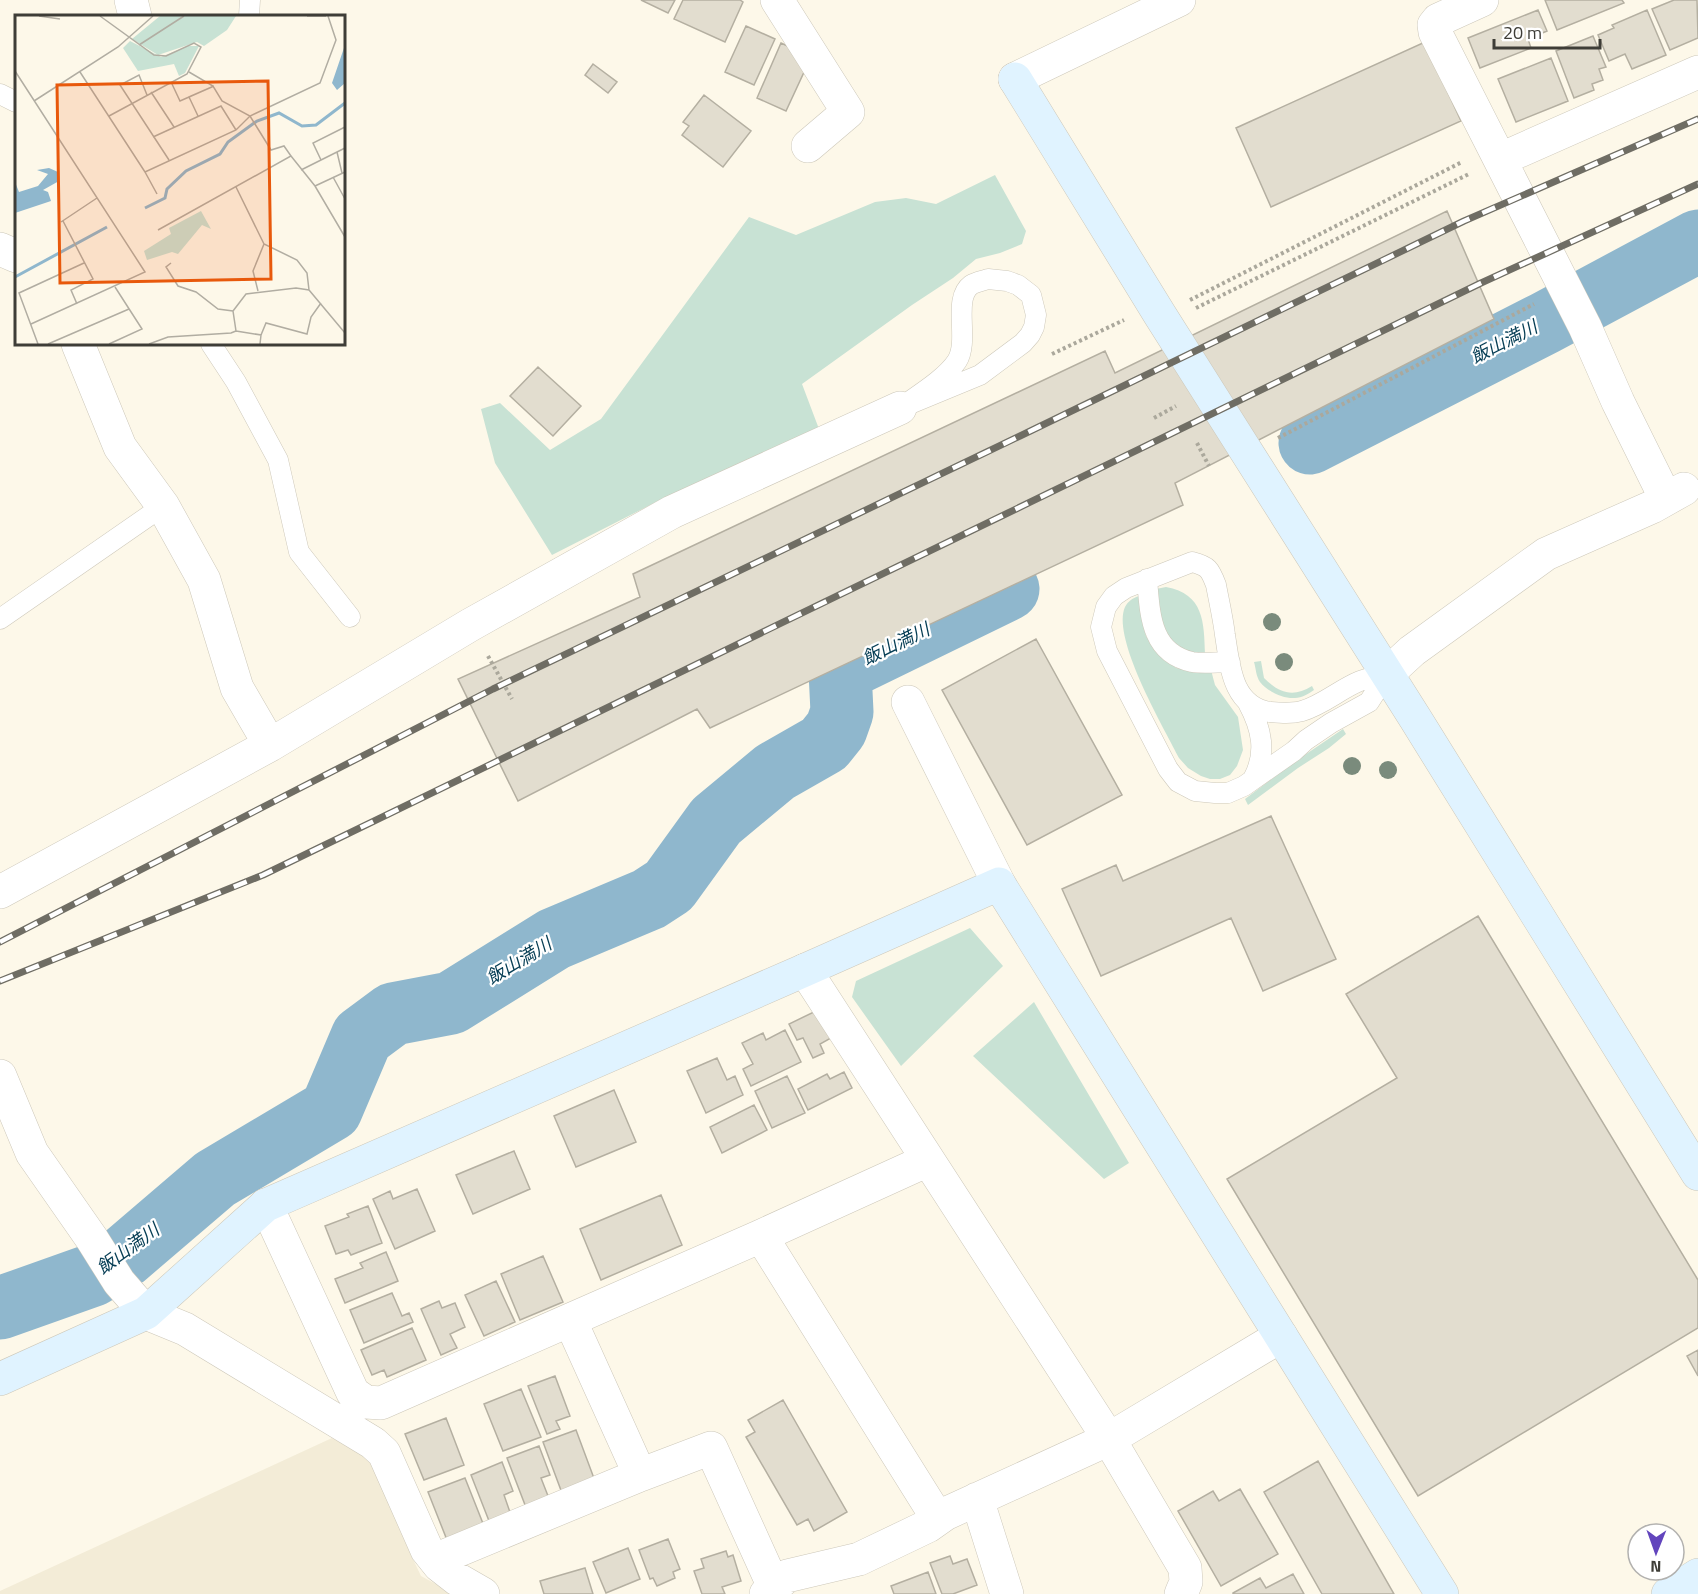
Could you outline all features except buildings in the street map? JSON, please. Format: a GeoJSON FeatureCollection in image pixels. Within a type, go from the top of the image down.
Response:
{"type":"FeatureCollection","features":[{"type":"Feature","properties":{"kind":"street"},"geometry":{"type":"LineString","coordinates":[[131,0],[135,15]]}},
{"type":"Feature","properties":{"kind":"street"},"geometry":{"type":"LineString","coordinates":[[777,0],[848,112],[807,146]]}},
{"type":"Feature","properties":{"kind":"street"},"geometry":{"type":"LineString","coordinates":[[1179,0],[1015,79],[1698,1174]]}},
{"type":"Feature","properties":{"kind":"street"},"geometry":{"type":"LineString","coordinates":[[1387,674],[1412,651],[1546,554],[1675,494],[1618,402],[1585,327],[1555,298],[1501,159],[1435,32],[1434,25],[1438,20],[1482,0]]}},
{"type":"Feature","properties":{"kind":"street"},"geometry":{"type":"LineString","coordinates":[[1501,159],[1698,72]]}},
{"type":"Feature","properties":{"kind":"street"},"geometry":{"type":"LineString","coordinates":[[0,249],[15,256]]}},
{"type":"Feature","properties":{"kind":"street"},"geometry":{"type":"LineString","coordinates":[[78,345],[120,447],[163,506],[204,580],[237,688],[270,745]]}},
{"type":"Feature","properties":{"kind":"street"},"geometry":{"type":"LineString","coordinates":[[0,892],[270,745],[470,625],[672,512],[900,408]]}},
{"type":"Feature","properties":{"kind":"street"},"geometry":{"type":"LineString","coordinates":[[908,702],[999,884],[1442,1594]]}},
{"type":"Feature","properties":{"kind":"street"},"geometry":{"type":"LineString","coordinates":[[0,1379],[146,1312],[266,1205],[999,884]]}},
{"type":"Feature","properties":{"kind":"street"},"geometry":{"type":"LineString","coordinates":[[805,970],[1109,1439],[1185,1568],[1186,1582],[1181,1594]]}},
{"type":"Feature","properties":{"kind":"street"},"geometry":{"type":"LineString","coordinates":[[0,1076],[32,1153],[119,1282],[146,1312],[185,1329],[373,1443],[384,1453],[428,1550],[435,1560],[457,1579],[483,1594]]}},
{"type":"Feature","properties":{"kind":"street"},"geometry":{"type":"LineString","coordinates":[[266,1205],[353,1393],[366,1402],[381,1403],[928,1160]]}},
{"type":"Feature","properties":{"kind":"street"},"geometry":{"type":"LineString","coordinates":[[761,1236],[938,1519]]}},
{"type":"Feature","properties":{"kind":"street"},"geometry":{"type":"LineString","coordinates":[[570,1320],[640,1475]]}},
{"type":"Feature","properties":{"kind":"street"},"geometry":{"type":"LineString","coordinates":[[435,1560],[711,1448],[770,1591],[787,1576],[859,1559],[897,1542],[977,1499],[1109,1439],[1281,1336]]}},
{"type":"Feature","properties":{"kind":"street"},"geometry":{"type":"LineString","coordinates":[[977,1499],[1007,1594]]}},
{"type":"Feature","properties":{"kind":"street"},"geometry":{"type":"LineString","coordinates":[[1668,1594],[1698,1575]]}},
{"type":"Feature","properties":{"kind":"lane"},"geometry":{"type":"LineString","coordinates":[[249,15],[250,0]]}},
{"type":"Feature","properties":{"kind":"lane"},"geometry":{"type":"LineString","coordinates":[[0,94],[15,102]]}},
{"type":"Feature","properties":{"kind":"lane"},"geometry":{"type":"LineString","coordinates":[[988,279],[1007,281],[1018,285],[1031,296],[1036,315],[1034,327],[1023,343],[980,375],[900,408],[948,372],[958,359],[963,344],[963,295],[968,287],[988,279]]}},
{"type":"Feature","properties":{"kind":"lane"},"geometry":{"type":"LineString","coordinates":[[212,345],[236,382],[278,460],[300,552],[350,617]]}},
{"type":"Feature","properties":{"kind":"lane"},"geometry":{"type":"LineString","coordinates":[[0,619],[163,506]]}},
{"type":"Feature","properties":{"kind":"lane"},"geometry":{"type":"LineString","coordinates":[[1253,779],[1260,767],[1262,744],[1256,718],[1234,680],[1216,585],[1206,566],[1192,562],[1126,588],[1114,596],[1106,607],[1101,627],[1107,651],[1168,768],[1178,782],[1195,791],[1215,794],[1244,786],[1330,723],[1369,702],[1387,674]]}},
{"type":"Feature","properties":{"kind":"lane"},"geometry":{"type":"LineString","coordinates":[[1147,579],[1155,634],[1165,646],[1177,656],[1193,662],[1230,662]]}},
{"type":"Feature","properties":{"kind":"lane"},"geometry":{"type":"LineString","coordinates":[[1248,704],[1273,712],[1302,711],[1318,705],[1359,681],[1387,674]]}},
{"type":"Feature","properties":{"kind":"path"},"geometry":{"type":"LineString","coordinates":[[1163,319],[1468,159]]}},
{"type":"Feature","properties":{"kind":"path"},"geometry":{"type":"LineString","coordinates":[[1163,319],[1501,159]]}},
{"type":"Feature","properties":{"kind":"path"},"geometry":{"type":"LineString","coordinates":[[1248,453],[1555,298]]}},
{"type":"Feature","properties":{"kind":"path"},"geometry":{"type":"LineString","coordinates":[[1042,359],[1127,318]]}},
{"type":"Feature","properties":{"kind":"path"},"geometry":{"type":"LineString","coordinates":[[1154,418],[1176,406],[1181,416]]}},
{"type":"Feature","properties":{"kind":"path"},"geometry":{"type":"LineString","coordinates":[[1192,436],[1209,466]]}},
{"type":"Feature","properties":{"kind":"path"},"geometry":{"type":"LineString","coordinates":[[470,625],[512,699]]}},
{"type":"Feature","properties":{"kind":"shaded area"},"geometry":{"type":"Polygon","coordinates":[[[332,1438],[366,1455],[421,1576],[454,1594],[0,1594],[0,1591],[332,1438]]]}},
{"type":"Feature","properties":{"kind":"green space"},"geometry":{"type":"Polygon","coordinates":[[[995,175],[1026,231],[1022,244],[976,259],[953,278],[802,384],[819,429],[664,498],[552,555],[495,463],[481,409],[500,403],[550,450],[601,419],[749,217],[796,235],[875,202],[906,198],[936,204],[995,175]]]}},
{"type":"Feature","properties":{"kind":"green space"},"geometry":{"type":"Polygon","coordinates":[[[1166,587],[1179,591],[1195,603],[1204,631],[1205,654],[1191,654],[1178,649],[1160,628],[1156,589],[1166,587]]]}},
{"type":"Feature","properties":{"kind":"green space"},"geometry":{"type":"Polygon","coordinates":[[[1139,596],[1146,636],[1157,652],[1176,668],[1195,671],[1211,670],[1215,685],[1238,717],[1243,750],[1237,766],[1230,775],[1220,779],[1210,779],[1188,768],[1179,758],[1152,705],[1141,683],[1125,639],[1123,621],[1125,607],[1139,596]]]}},
{"type":"Feature","properties":{"kind":"green space"},"geometry":{"type":"Polygon","coordinates":[[[1261,661],[1264,678],[1275,687],[1292,693],[1312,686],[1314,690],[1303,697],[1280,696],[1260,682],[1254,662],[1261,661]]]}},
{"type":"Feature","properties":{"kind":"green space"},"geometry":{"type":"Polygon","coordinates":[[[1343,729],[1346,734],[1329,748],[1248,805],[1245,799],[1343,729]]]}},
{"type":"Feature","properties":{"kind":"green space"},"geometry":{"type":"Polygon","coordinates":[[[970,928],[1003,966],[901,1066],[852,997],[856,981],[970,928]]]}},
{"type":"Feature","properties":{"kind":"green space"},"geometry":{"type":"Polygon","coordinates":[[[1034,1002],[1129,1163],[1104,1179],[973,1056],[1034,1002]]]}},
{"type":"Feature","properties":{"kind":"waterway","name":"飯山満川"},"geometry":{"type":"LineString","coordinates":[[1310,443],[1545,323],[1698,241]]}},
{"type":"Feature","properties":{"kind":"waterway","name":"飯山満川"},"geometry":{"type":"LineString","coordinates":[[0,1308],[93,1275],[125,1256],[215,1179],[331,1110],[362,1037],[393,1014],[451,1003],[554,939],[649,899],[669,886],[716,821],[775,772],[824,744],[836,729],[842,712],[840,671],[1008,589]]}},
{"type":"Feature","properties":{"kind":"railway"},"geometry":{"type":"LineString","coordinates":[[0,942],[493,689],[1464,221],[1698,119]]}},
{"type":"Feature","properties":{"kind":"railway"},"geometry":{"type":"LineString","coordinates":[[0,981],[263,875],[1481,283],[1698,184]]}}]}
